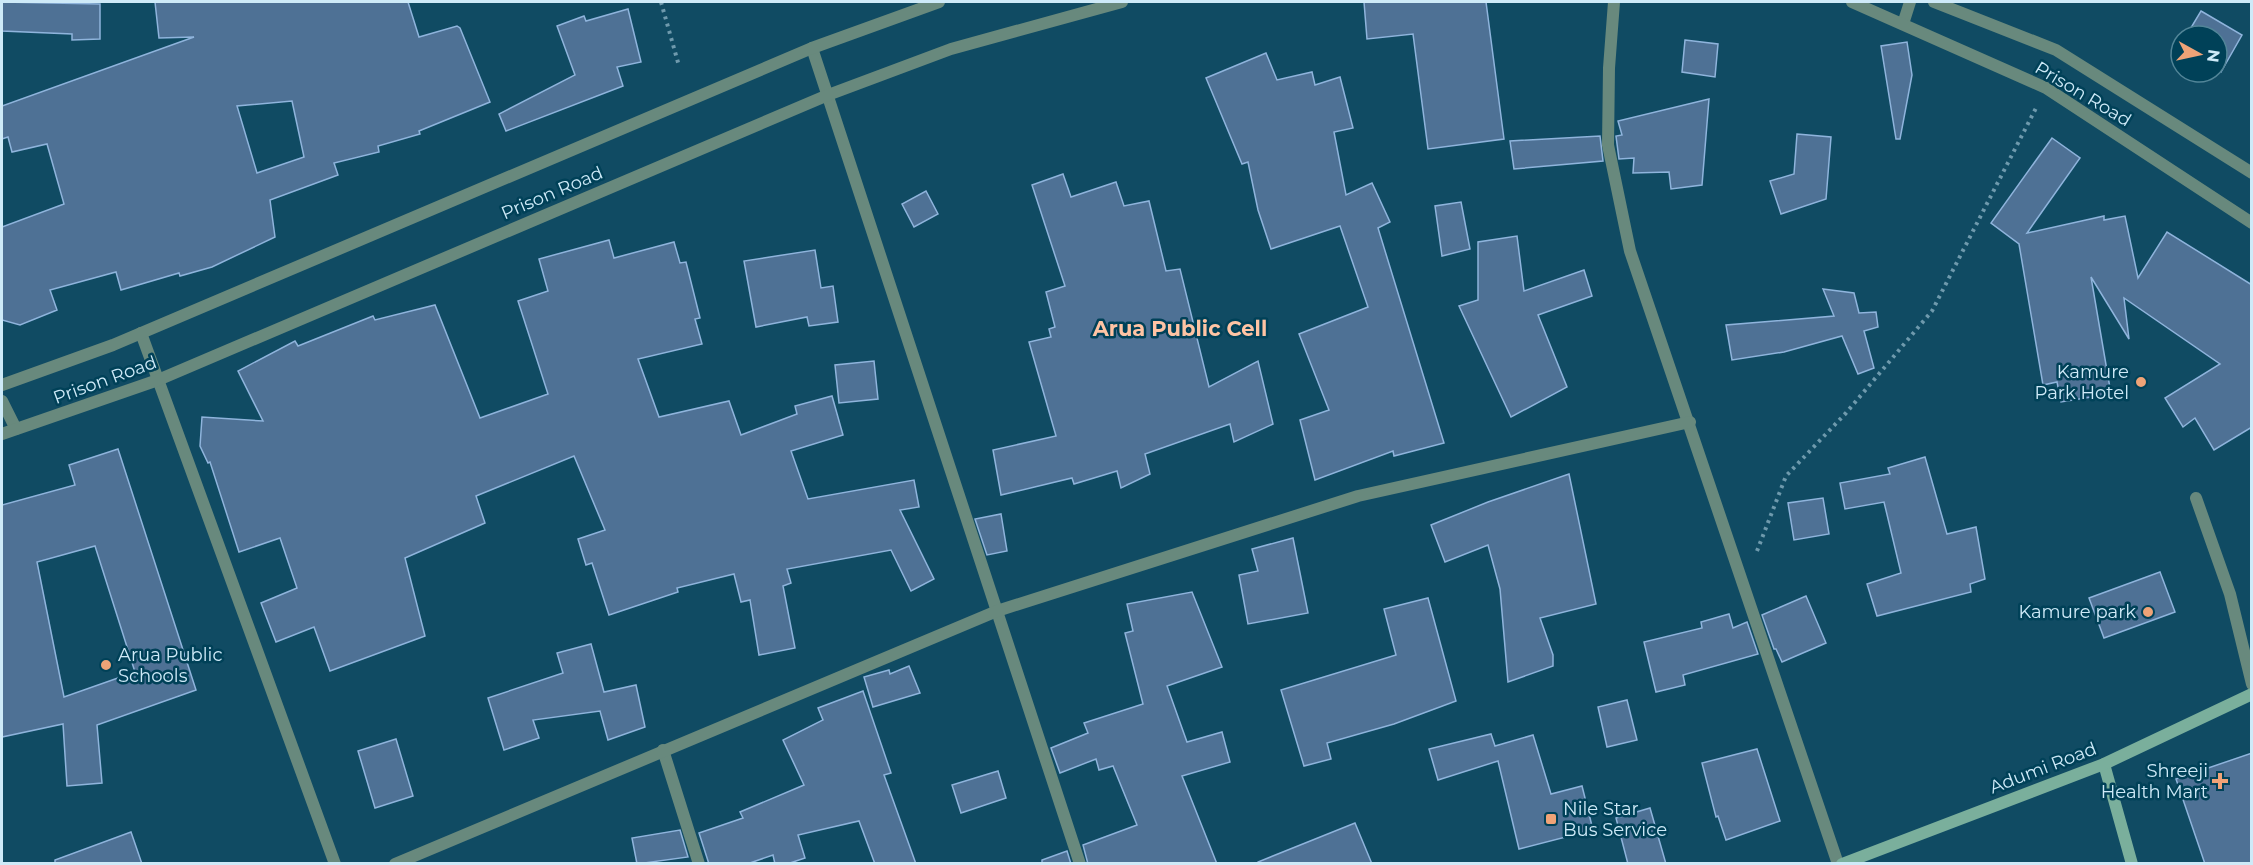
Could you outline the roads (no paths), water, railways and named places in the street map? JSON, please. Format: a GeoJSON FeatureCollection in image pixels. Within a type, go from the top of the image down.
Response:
{"type":"FeatureCollection","features":[{"type":"Feature","properties":{"kind":"main road","name":"Adumi Road"},"geometry":{"type":"LineString","coordinates":[[1840,864],[2104,764],[2252,694]]}},
{"type":"Feature","properties":{"kind":"main road"},"geometry":{"type":"LineString","coordinates":[[2104,764],[2132,864]]}},
{"type":"Feature","properties":{"kind":"street","name":"Prison Road"},"geometry":{"type":"LineString","coordinates":[[2,385],[141,333],[812,48],[939,2]]}},
{"type":"Feature","properties":{"kind":"street","name":"Prison Road"},"geometry":{"type":"LineString","coordinates":[[2,434],[158,380],[828,95],[951,49],[1122,2]]}},
{"type":"Feature","properties":{"kind":"street"},"geometry":{"type":"LineString","coordinates":[[1614,2],[1609,68],[1608,146],[1630,251],[1690,422],[1746,598],[1840,864]]}},
{"type":"Feature","properties":{"kind":"street","name":"Prison Road"},"geometry":{"type":"LineString","coordinates":[[1852,2],[2046,88],[2252,223]]}},
{"type":"Feature","properties":{"kind":"street"},"geometry":{"type":"LineString","coordinates":[[1903,24],[1910,2]]}},
{"type":"Feature","properties":{"kind":"street","name":"Prison Road"},"geometry":{"type":"LineString","coordinates":[[1935,2],[2056,50],[2252,173]]}},
{"type":"Feature","properties":{"kind":"street"},"geometry":{"type":"LineString","coordinates":[[812,48],[1080,864]]}},
{"type":"Feature","properties":{"kind":"street"},"geometry":{"type":"LineString","coordinates":[[141,333],[335,864]]}},
{"type":"Feature","properties":{"kind":"street"},"geometry":{"type":"LineString","coordinates":[[2,401],[16,429]]}},
{"type":"Feature","properties":{"kind":"street"},"geometry":{"type":"LineString","coordinates":[[395,864],[997,611],[1358,496],[1690,422]]}},
{"type":"Feature","properties":{"kind":"street"},"geometry":{"type":"LineString","coordinates":[[2196,498],[2230,594],[2252,684]]}},
{"type":"Feature","properties":{"kind":"street"},"geometry":{"type":"LineString","coordinates":[[663,750],[699,864]]}},
{"type":"Feature","properties":{"kind":"place","name":"Kamure Park Hotel"},"geometry":{"type":"Point","coordinates":[2141,382]}},
{"type":"Feature","properties":{"kind":"place","name":"Kamure park"},"geometry":{"type":"Point","coordinates":[2148,612]}},
{"type":"Feature","properties":{"kind":"place","name":"Arua Public Schools"},"geometry":{"type":"Point","coordinates":[106,665]}},
{"type":"Feature","properties":{"kind":"place","name":"Shreeji Health Mart"},"geometry":{"type":"Point","coordinates":[2220,781]}},
{"type":"Feature","properties":{"kind":"place","name":"Nile Star Bus Service"},"geometry":{"type":"Point","coordinates":[1551,819]}},
{"type":"Feature","properties":{"kind":"district","name":"Arua Public Cell"},"geometry":{"type":"Point","coordinates":[1180,328]}}]}
